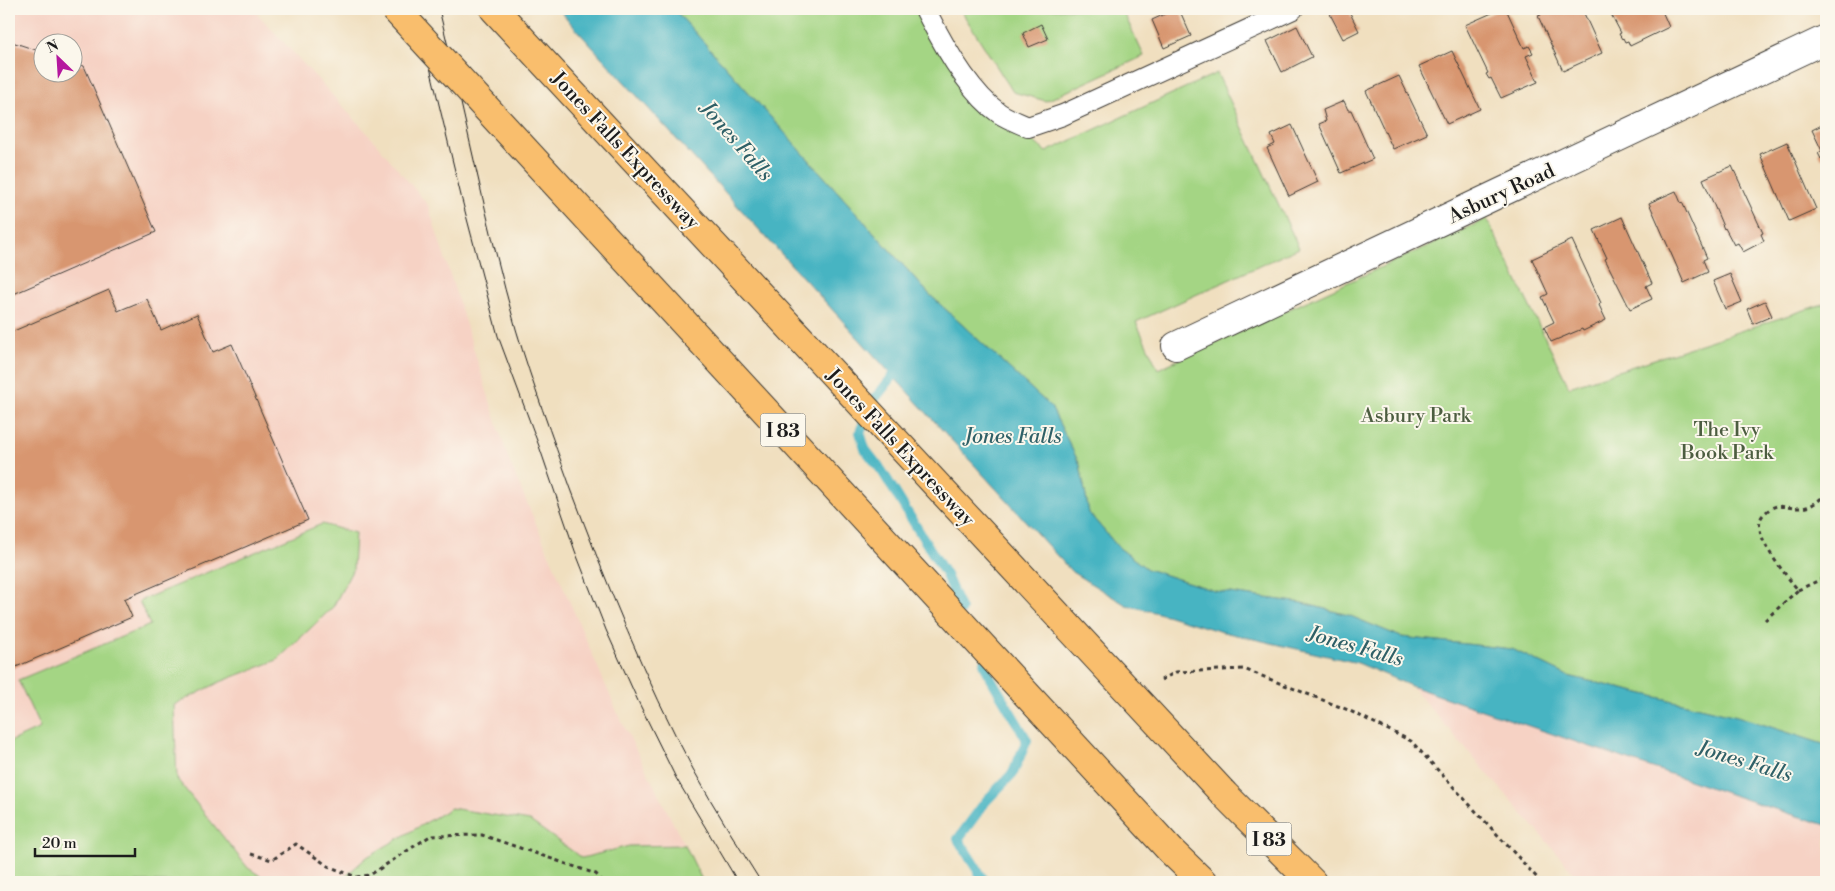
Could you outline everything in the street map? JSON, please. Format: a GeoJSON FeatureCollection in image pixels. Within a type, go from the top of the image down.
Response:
{"type":"FeatureCollection","features":[{"type":"Feature","properties":{"kind":"highway","name":"I 83"},"geometry":{"type":"LineString","coordinates":[[395,9],[1171,851],[1203,882]]}},
{"type":"Feature","properties":{"kind":"highway","name":"Jones Falls Expressway"},"geometry":{"type":"LineString","coordinates":[[494,9],[1225,795],[1312,882]]}},
{"type":"Feature","properties":{"kind":"street","name":"Asbury Road"},"geometry":{"type":"LineString","coordinates":[[1176,346],[1826,39]]}},
{"type":"Feature","properties":{"kind":"lane"},"geometry":{"type":"LineString","coordinates":[[925,9],[972,87],[999,113],[1028,127],[1063,115],[1293,9]]}},
{"type":"Feature","properties":{"kind":"path"},"geometry":{"type":"LineString","coordinates":[[1798,590],[1760,536],[1758,523],[1761,516],[1771,508],[1777,506],[1799,509],[1811,506],[1824,497],[1826,492]]}},
{"type":"Feature","properties":{"kind":"path"},"geometry":{"type":"LineString","coordinates":[[1765,620],[1798,590],[1826,577]]}},
{"type":"Feature","properties":{"kind":"path"},"geometry":{"type":"LineString","coordinates":[[1154,684],[1176,672],[1244,669],[1348,710],[1411,740],[1542,882]]}},
{"type":"Feature","properties":{"kind":"path"},"geometry":{"type":"LineString","coordinates":[[251,854],[272,860],[296,844],[328,866],[356,877],[370,875],[430,836],[482,835],[596,874],[603,882]]}},
{"type":"Feature","properties":{"kind":"shaded area"},"geometry":{"type":"Polygon","coordinates":[[[9,9],[253,9],[370,136],[428,205],[509,461],[618,714],[703,882],[9,882],[9,9]]]}},
{"type":"Feature","properties":{"kind":"shaded area"},"geometry":{"type":"Polygon","coordinates":[[[1411,686],[1826,825],[1826,882],[1582,882],[1411,686]]]}},
{"type":"Feature","properties":{"kind":"green space"},"geometry":{"type":"Polygon","coordinates":[[[674,9],[918,9],[963,81],[1046,152],[1217,73],[1299,248],[1136,322],[1158,369],[1487,219],[1569,387],[1826,303],[1826,745],[1737,716],[1568,676],[1512,649],[1401,637],[1348,615],[1302,603],[1215,591],[1147,569],[1118,547],[1089,513],[1080,465],[1051,407],[929,294],[674,9]]]}},
{"type":"Feature","properties":{"kind":"green space"},"geometry":{"type":"Polygon","coordinates":[[[960,9],[1122,9],[1144,56],[1046,101],[1013,92],[960,9]]]}},
{"type":"Feature","properties":{"kind":"green space"},"geometry":{"type":"Polygon","coordinates":[[[322,524],[355,533],[353,569],[333,607],[277,660],[220,682],[174,705],[177,779],[248,868],[270,882],[15,882],[9,868],[9,742],[40,728],[18,680],[150,625],[139,601],[322,524]]]}},
{"type":"Feature","properties":{"kind":"green space"},"geometry":{"type":"Polygon","coordinates":[[[451,808],[530,821],[582,858],[629,846],[685,845],[703,882],[339,882],[367,857],[451,808]]]}},
{"type":"Feature","properties":{"kind":"water","name":"Jones Falls"},"geometry":{"type":"Polygon","coordinates":[[[559,9],[674,9],[929,294],[1051,407],[1080,465],[1089,513],[1118,547],[1147,569],[1215,591],[1302,603],[1348,615],[1401,637],[1512,649],[1568,676],[1737,716],[1826,745],[1826,825],[1411,686],[1358,663],[1219,631],[1126,605],[1072,572],[559,9]]]}},
{"type":"Feature","properties":{"kind":"building"},"geometry":{"type":"Polygon","coordinates":[[[1179,9],[1191,36],[1164,48],[1152,20],[1179,9]]]}},
{"type":"Feature","properties":{"kind":"building"},"geometry":{"type":"Polygon","coordinates":[[[1339,9],[1348,9],[1359,31],[1343,39],[1330,14],[1339,9]]]}},
{"type":"Feature","properties":{"kind":"building"},"geometry":{"type":"Polygon","coordinates":[[[1501,9],[1506,9],[1524,48],[1529,46],[1533,53],[1526,56],[1538,82],[1501,98],[1491,78],[1489,79],[1486,74],[1488,73],[1465,25],[1501,9]]]}},
{"type":"Feature","properties":{"kind":"building"},"geometry":{"type":"Polygon","coordinates":[[[1538,9],[1582,9],[1602,53],[1563,71],[1538,16],[1541,15],[1538,9]]]}},
{"type":"Feature","properties":{"kind":"building"},"geometry":{"type":"Polygon","coordinates":[[[1610,9],[1658,9],[1660,12],[1662,11],[1669,27],[1630,46],[1628,41],[1625,42],[1619,34],[1621,33],[1610,9]]]}},
{"type":"Feature","properties":{"kind":"building"},"geometry":{"type":"Polygon","coordinates":[[[1041,24],[1048,39],[1029,47],[1023,33],[1041,24]]]}},
{"type":"Feature","properties":{"kind":"building"},"geometry":{"type":"Polygon","coordinates":[[[1297,26],[1312,57],[1282,72],[1267,41],[1297,26]]]}},
{"type":"Feature","properties":{"kind":"building"},"geometry":{"type":"Polygon","coordinates":[[[9,41],[32,49],[32,82],[82,82],[82,65],[84,66],[156,232],[9,296],[9,41]]]}},
{"type":"Feature","properties":{"kind":"building"},"geometry":{"type":"Polygon","coordinates":[[[1452,51],[1480,109],[1447,124],[1419,66],[1452,51]]]}},
{"type":"Feature","properties":{"kind":"building"},"geometry":{"type":"Polygon","coordinates":[[[1399,76],[1427,134],[1393,149],[1366,91],[1399,76]]]}},
{"type":"Feature","properties":{"kind":"building"},"geometry":{"type":"Polygon","coordinates":[[[1344,101],[1348,110],[1351,110],[1373,159],[1341,173],[1319,124],[1326,121],[1323,110],[1344,101]]]}},
{"type":"Feature","properties":{"kind":"building"},"geometry":{"type":"Polygon","coordinates":[[[1826,123],[1826,163],[1818,153],[1822,151],[1812,130],[1826,123]]]}},
{"type":"Feature","properties":{"kind":"building"},"geometry":{"type":"Polygon","coordinates":[[[1292,125],[1318,182],[1289,196],[1267,148],[1275,144],[1271,135],[1292,125]]]}},
{"type":"Feature","properties":{"kind":"building"},"geometry":{"type":"Polygon","coordinates":[[[1787,142],[1816,209],[1789,221],[1760,154],[1787,142]]]}},
{"type":"Feature","properties":{"kind":"building"},"geometry":{"type":"Polygon","coordinates":[[[1732,166],[1763,233],[1761,234],[1764,241],[1743,252],[1738,243],[1734,245],[1724,229],[1703,179],[1732,166]]]}},
{"type":"Feature","properties":{"kind":"building"},"geometry":{"type":"Polygon","coordinates":[[[1676,191],[1707,258],[1703,260],[1708,272],[1684,283],[1649,203],[1676,191]]]}},
{"type":"Feature","properties":{"kind":"building"},"geometry":{"type":"Polygon","coordinates":[[[1622,217],[1652,283],[1646,286],[1652,299],[1630,309],[1605,259],[1607,258],[1594,230],[1622,217]]]}},
{"type":"Feature","properties":{"kind":"building"},"geometry":{"type":"Polygon","coordinates":[[[1572,240],[1601,303],[1599,305],[1606,320],[1583,331],[1582,329],[1551,342],[1544,327],[1554,322],[1542,297],[1548,294],[1532,259],[1572,240]]]}},
{"type":"Feature","properties":{"kind":"building"},"geometry":{"type":"Polygon","coordinates":[[[1730,274],[1742,302],[1725,309],[1713,281],[1730,274]]]}},
{"type":"Feature","properties":{"kind":"building"},"geometry":{"type":"Polygon","coordinates":[[[109,290],[118,311],[147,299],[161,330],[197,314],[213,352],[232,344],[308,520],[124,599],[132,617],[9,670],[9,333],[109,290]]]}},
{"type":"Feature","properties":{"kind":"building"},"geometry":{"type":"Polygon","coordinates":[[[1765,301],[1772,316],[1753,324],[1747,309],[1765,301]]]}},
{"type":"Feature","properties":{"kind":"waterway"},"geometry":{"type":"LineString","coordinates":[[903,367],[893,376],[873,401],[860,432],[865,449],[882,471],[946,575],[961,610]]}},
{"type":"Feature","properties":{"kind":"waterway"},"geometry":{"type":"LineString","coordinates":[[984,663],[990,677],[1027,740],[1013,773],[986,801],[958,839],[985,882]]}},
{"type":"Feature","properties":{"kind":"tram line"},"geometry":{"type":"LineString","coordinates":[[416,9],[462,200],[498,336],[539,446],[575,551],[606,630],[638,701],[676,778],[738,882]]}},
{"type":"Feature","properties":{"kind":"tram line"},"geometry":{"type":"LineString","coordinates":[[439,9],[505,289],[535,389],[571,489],[613,596],[675,735],[701,784],[761,882]]}},
{"type":"Feature","properties":{"kind":"park label","name":"Asbury Park"},"geometry":{"type":"Point","coordinates":[1416,415]}},
{"type":"Feature","properties":{"kind":"park label","name":"The Ivy Book Park"},"geometry":{"type":"Point","coordinates":[1727,440]}}]}
